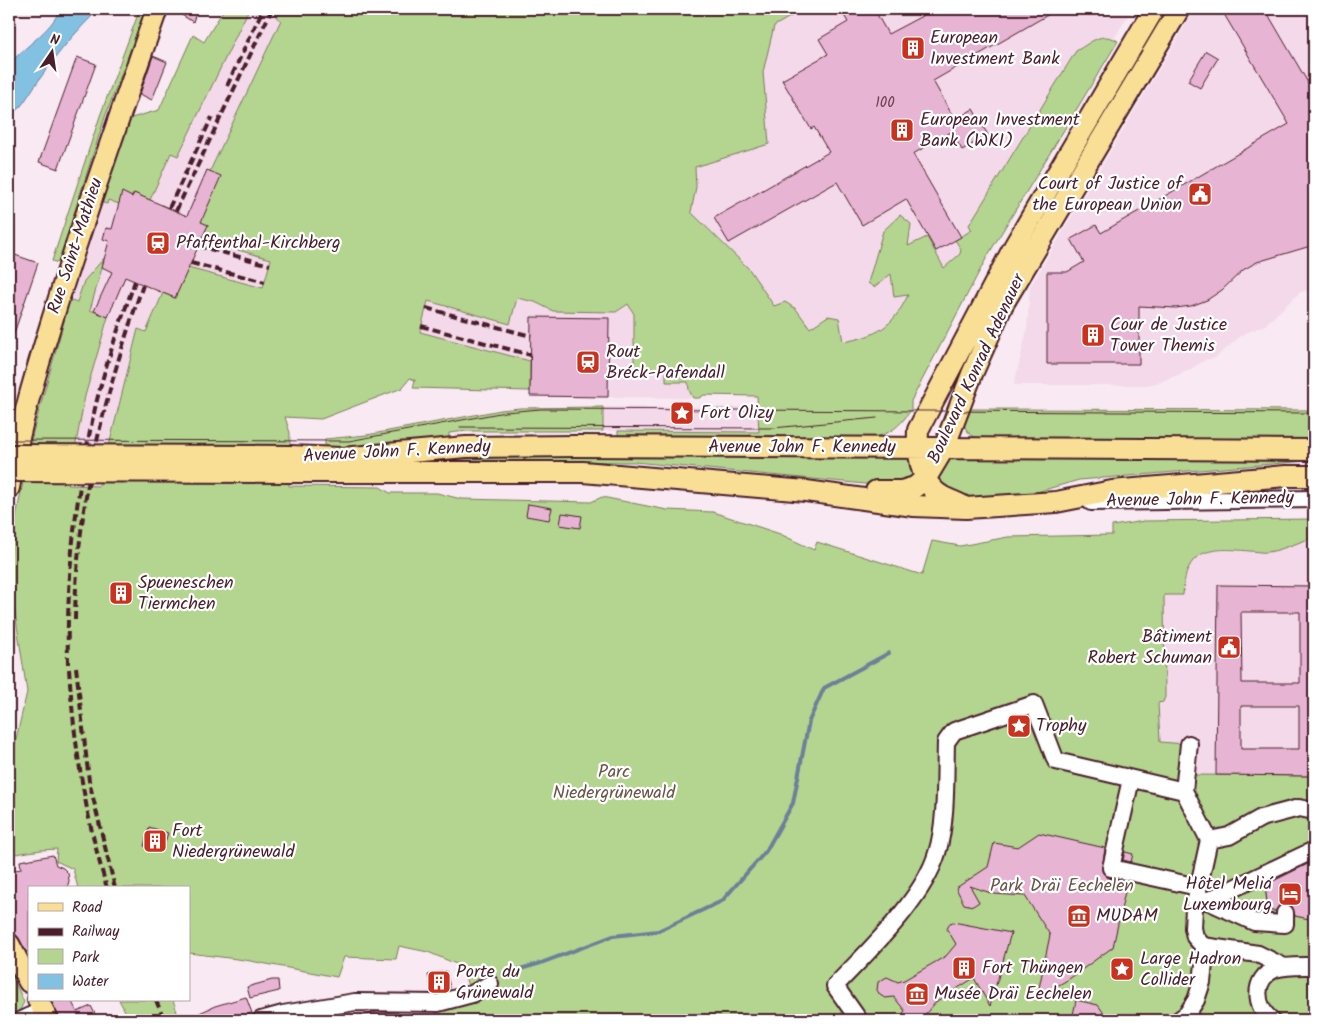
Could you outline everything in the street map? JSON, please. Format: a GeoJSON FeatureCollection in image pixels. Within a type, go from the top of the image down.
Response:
{"type":"FeatureCollection","features":[{"type":"Feature","properties":{"kind":"main road","name":"Rue Saint-Mathieu"},"geometry":{"type":"LineString","coordinates":[[9,488],[13,458],[41,357],[98,175],[157,9]]}},
{"type":"Feature","properties":{"kind":"main road","name":"Boulevard Konrad Adenauer"},"geometry":{"type":"LineString","coordinates":[[926,478],[917,447],[918,430],[923,418],[1014,245],[1154,9]]}},
{"type":"Feature","properties":{"kind":"main road","name":"Boulevard Konrad Adenauer"},"geometry":{"type":"LineString","coordinates":[[926,478],[944,448],[972,374],[1003,304],[1179,9]]}},
{"type":"Feature","properties":{"kind":"main road","name":"Avenue John F. Kennedy"},"geometry":{"type":"LineString","coordinates":[[290,464],[466,447],[917,447],[1314,450]]}},
{"type":"Feature","properties":{"kind":"main road"},"geometry":{"type":"LineString","coordinates":[[9,455],[290,464]]}},
{"type":"Feature","properties":{"kind":"main road","name":"Avenue John F. Kennedy"},"geometry":{"type":"LineString","coordinates":[[290,464],[557,471],[806,491],[914,506],[966,508],[1056,502],[1112,491],[1286,476],[1314,476]]}},
{"type":"Feature","properties":{"kind":"main road"},"geometry":{"type":"LineString","coordinates":[[9,470],[290,464]]}},
{"type":"Feature","properties":{"kind":"main road"},"geometry":{"type":"LineString","coordinates":[[806,491],[901,491],[915,486],[926,478],[938,494],[966,508]]}},
{"type":"Feature","properties":{"kind":"main road"},"geometry":{"type":"LineString","coordinates":[[9,944],[28,980]]}},
{"type":"Feature","properties":{"kind":"street","name":"Avenue John F. Kennedy"},"geometry":{"type":"LineString","coordinates":[[1056,502],[1314,499]]}},
{"type":"Feature","properties":{"kind":"street"},"geometry":{"type":"LineString","coordinates":[[860,1020],[834,986],[870,949],[916,894],[930,873],[942,833],[946,742],[954,732],[1034,704],[1056,761],[1184,791]]}},
{"type":"Feature","properties":{"kind":"street"},"geometry":{"type":"LineString","coordinates":[[1179,1020],[1187,1014],[1196,1000],[1202,982],[1203,946],[1195,937],[1192,928],[1201,895],[1209,840],[1184,791],[1190,744]]}},
{"type":"Feature","properties":{"kind":"street"},"geometry":{"type":"LineString","coordinates":[[1131,779],[1111,868],[1175,882],[1254,922],[1285,924],[1285,914]]}},
{"type":"Feature","properties":{"kind":"street"},"geometry":{"type":"LineString","coordinates":[[1209,840],[1229,836],[1261,818],[1298,808],[1314,811]]}},
{"type":"Feature","properties":{"kind":"street"},"geometry":{"type":"LineString","coordinates":[[1201,895],[1314,850]]}},
{"type":"Feature","properties":{"kind":"street"},"geometry":{"type":"LineString","coordinates":[[1203,946],[1258,954],[1284,967]]}},
{"type":"Feature","properties":{"kind":"street"},"geometry":{"type":"LineString","coordinates":[[1271,1020],[1263,1013],[1259,1004],[1260,984],[1266,976],[1274,970],[1284,967],[1314,966]]}},
{"type":"Feature","properties":{"kind":"street"},"geometry":{"type":"LineString","coordinates":[[261,1020],[283,1014],[355,1002],[438,1003],[472,994],[490,984]]}},
{"type":"Feature","properties":{"kind":"street"},"geometry":{"type":"LineString","coordinates":[[21,1020],[43,1010]]}},
{"type":"Feature","properties":{"kind":"shaded area"},"geometry":{"type":"Polygon","coordinates":[[[249,9],[281,9],[277,18],[282,20],[210,171],[208,225],[201,240],[271,259],[263,288],[206,272],[175,298],[163,293],[146,332],[138,329],[96,496],[68,486],[85,396],[107,317],[90,310],[104,258],[84,281],[77,302],[70,300],[100,202],[122,192],[134,193],[150,200],[171,153],[178,156],[249,9]]]}},
{"type":"Feature","properties":{"kind":"shaded area"},"geometry":{"type":"Polygon","coordinates":[[[721,9],[1132,9],[991,240],[896,345],[796,344],[749,269],[691,212],[696,187],[695,167],[721,9]]]}},
{"type":"Feature","properties":{"kind":"shaded area","name":"Court of Justice of the European Union"},"geometry":{"type":"Polygon","coordinates":[[[1195,9],[1314,9],[1314,289],[1300,292],[1265,325],[1243,334],[1215,358],[1207,359],[1187,371],[1160,382],[1147,385],[1014,385],[1027,330],[1030,287],[1195,9]]]}},
{"type":"Feature","properties":{"kind":"shaded area"},"geometry":{"type":"Polygon","coordinates":[[[517,298],[535,302],[553,311],[616,312],[628,304],[634,314],[634,369],[666,368],[688,382],[693,398],[530,396],[530,361],[420,332],[428,301],[509,324],[517,298]]]}},
{"type":"Feature","properties":{"kind":"shaded area"},"geometry":{"type":"Polygon","coordinates":[[[603,407],[757,407],[759,432],[603,431],[603,407]]]}},
{"type":"Feature","properties":{"kind":"shaded area"},"geometry":{"type":"Polygon","coordinates":[[[1314,535],[1314,776],[1193,775],[1185,744],[1160,743],[1158,702],[1163,702],[1165,697],[1164,595],[1183,595],[1187,567],[1200,554],[1211,551],[1269,552],[1309,539],[1314,535]]]}},
{"type":"Feature","properties":{"kind":"green space"},"geometry":{"type":"Polygon","coordinates":[[[140,9],[146,9],[105,117],[58,263],[52,261],[100,116],[140,9]]]}},
{"type":"Feature","properties":{"kind":"green space"},"geometry":{"type":"Polygon","coordinates":[[[224,9],[249,9],[178,156],[171,153],[150,200],[134,193],[132,197],[122,193],[119,204],[108,200],[107,204],[100,202],[128,119],[159,110],[193,35],[204,42],[224,9]]]}},
{"type":"Feature","properties":{"kind":"green space"},"geometry":{"type":"Polygon","coordinates":[[[281,9],[804,9],[774,26],[763,72],[769,144],[695,167],[696,187],[691,212],[749,269],[774,306],[785,302],[796,309],[810,328],[828,316],[839,318],[843,342],[865,337],[883,328],[896,315],[908,295],[894,297],[891,274],[874,287],[868,283],[883,231],[900,215],[911,224],[908,246],[927,237],[944,268],[960,254],[961,249],[955,240],[972,230],[969,225],[1076,51],[1101,37],[1112,38],[1118,41],[988,255],[911,401],[911,410],[898,426],[883,435],[869,438],[618,437],[618,431],[759,432],[757,396],[704,395],[699,398],[693,398],[688,382],[666,382],[666,368],[634,369],[634,314],[628,304],[616,312],[553,311],[535,302],[517,298],[510,324],[428,301],[420,332],[530,361],[530,391],[413,388],[415,380],[410,378],[402,388],[321,419],[285,417],[290,433],[289,486],[380,487],[390,493],[437,493],[461,499],[591,502],[602,497],[667,510],[713,512],[780,534],[814,550],[817,542],[922,575],[932,541],[960,546],[1008,537],[1112,535],[1112,526],[1144,521],[1314,519],[1314,535],[1309,539],[1284,548],[1266,552],[1222,550],[1201,554],[1188,568],[1183,595],[1164,595],[1165,697],[1163,702],[1158,703],[1160,742],[1185,744],[1194,775],[1314,776],[1314,852],[1264,878],[1268,910],[1314,920],[1314,1020],[435,1020],[438,1003],[471,994],[461,966],[428,952],[399,946],[396,959],[344,957],[337,977],[245,960],[190,953],[190,886],[77,886],[73,869],[56,861],[57,849],[9,855],[9,769],[27,692],[9,572],[13,532],[33,432],[70,300],[77,302],[84,281],[105,257],[90,310],[108,317],[85,396],[68,485],[99,486],[138,329],[146,332],[163,293],[175,298],[188,268],[263,288],[271,259],[201,240],[207,225],[201,222],[210,171],[281,20],[277,18],[281,9]]]}},
{"type":"Feature","properties":{"kind":"green space"},"geometry":{"type":"Polygon","coordinates":[[[603,407],[603,431],[467,431],[449,433],[449,440],[325,451],[325,439],[367,435],[501,410],[603,407]]]}},
{"type":"Feature","properties":{"kind":"green space"},"geometry":{"type":"Polygon","coordinates":[[[966,409],[1314,410],[1314,440],[982,439],[969,433],[966,428],[963,421],[966,421],[966,409]]]}},
{"type":"Feature","properties":{"kind":"green space"},"geometry":{"type":"Polygon","coordinates":[[[434,455],[908,458],[913,462],[914,474],[900,483],[876,485],[634,462],[454,460],[419,466],[381,460],[434,455]]]}},
{"type":"Feature","properties":{"kind":"green space"},"geometry":{"type":"Polygon","coordinates":[[[946,458],[1305,459],[1307,461],[1079,480],[1019,497],[972,499],[956,496],[938,482],[946,458]]]}},
{"type":"Feature","properties":{"kind":"green space"},"geometry":{"type":"Polygon","coordinates":[[[11,974],[24,1002],[20,1010],[9,1016],[9,975],[11,974]]]}},
{"type":"Feature","properties":{"kind":"green space"},"geometry":{"type":"Polygon","coordinates":[[[120,1002],[174,1002],[178,1015],[167,1020],[130,1020],[120,1002]]]}},
{"type":"Feature","properties":{"kind":"water"},"geometry":{"type":"Polygon","coordinates":[[[60,9],[95,9],[92,16],[72,37],[22,105],[11,116],[9,123],[9,65],[44,32],[60,9]]]}},
{"type":"Feature","properties":{"kind":"building"},"geometry":{"type":"Polygon","coordinates":[[[172,9],[197,9],[193,22],[172,9]]]}},
{"type":"Feature","properties":{"kind":"building","name":"European Investment Bank (WKI)"},"geometry":{"type":"Polygon","coordinates":[[[840,9],[874,9],[888,34],[922,16],[925,9],[1058,9],[933,81],[955,120],[973,109],[988,135],[962,150],[951,132],[913,154],[961,237],[936,251],[906,199],[862,225],[837,182],[729,243],[714,218],[829,152],[814,127],[811,129],[782,80],[828,54],[819,39],[848,22],[840,9]]]}},
{"type":"Feature","properties":{"kind":"building"},"geometry":{"type":"Polygon","coordinates":[[[1221,9],[1265,9],[1314,93],[1314,245],[1257,262],[1243,270],[1222,290],[1207,300],[1191,306],[1176,308],[1139,306],[1139,364],[1047,364],[1047,272],[1067,272],[1084,262],[1071,239],[1096,225],[1101,233],[1289,124],[1221,9]]]}},
{"type":"Feature","properties":{"kind":"building"},"geometry":{"type":"Polygon","coordinates":[[[1206,51],[1218,58],[1200,88],[1188,81],[1206,51]]]}},
{"type":"Feature","properties":{"kind":"building"},"geometry":{"type":"Polygon","coordinates":[[[153,56],[167,62],[152,100],[140,94],[153,56]]]}},
{"type":"Feature","properties":{"kind":"building"},"geometry":{"type":"Polygon","coordinates":[[[77,57],[96,64],[58,169],[39,162],[77,57]]]}},
{"type":"Feature","properties":{"kind":"building"},"geometry":{"type":"Polygon","coordinates":[[[207,170],[221,176],[201,222],[208,225],[175,298],[125,277],[108,317],[94,311],[112,272],[102,267],[109,241],[103,239],[106,228],[112,229],[122,192],[132,197],[134,193],[187,216],[207,170]]]}},
{"type":"Feature","properties":{"kind":"building"},"geometry":{"type":"Polygon","coordinates":[[[15,255],[38,263],[11,342],[9,341],[9,272],[15,255]]]}},
{"type":"Feature","properties":{"kind":"building"},"geometry":{"type":"Polygon","coordinates":[[[531,317],[609,318],[608,397],[530,396],[531,317]]]}},
{"type":"Feature","properties":{"kind":"building"},"geometry":{"type":"Polygon","coordinates":[[[528,504],[552,508],[549,520],[526,516],[528,504]]]}},
{"type":"Feature","properties":{"kind":"building"},"geometry":{"type":"Polygon","coordinates":[[[562,513],[582,516],[580,528],[560,525],[562,513]]]}},
{"type":"Feature","properties":{"kind":"building","name":"Bâtiment Robert Schuman"},"geometry":{"type":"Polygon","coordinates":[[[1218,585],[1314,586],[1314,776],[1216,775],[1218,585]],[[1241,612],[1242,683],[1300,683],[1300,612],[1241,612]],[[1241,706],[1241,749],[1299,749],[1299,706],[1241,706]]]}},
{"type":"Feature","properties":{"kind":"building","name":"Fort Niedergrünewald"},"geometry":{"type":"Polygon","coordinates":[[[149,827],[168,833],[162,851],[144,846],[149,827]]]}},
{"type":"Feature","properties":{"kind":"building","name":"MUDAM"},"geometry":{"type":"Polygon","coordinates":[[[1039,833],[1105,848],[1102,871],[1108,878],[1127,882],[1113,947],[1069,979],[1037,998],[1050,935],[1025,896],[994,894],[970,886],[979,902],[973,906],[964,904],[956,888],[988,867],[994,843],[1018,847],[1039,833]]]}},
{"type":"Feature","properties":{"kind":"building"},"geometry":{"type":"Polygon","coordinates":[[[1125,852],[1133,854],[1131,862],[1123,860],[1125,852]]]}},
{"type":"Feature","properties":{"kind":"building"},"geometry":{"type":"Polygon","coordinates":[[[53,855],[56,865],[68,873],[69,881],[68,886],[28,886],[28,951],[26,952],[19,938],[9,932],[9,871],[21,869],[20,861],[53,855]]]}},
{"type":"Feature","properties":{"kind":"building","name":"Hôtel Meliá Luxembourg"},"geometry":{"type":"Polygon","coordinates":[[[1314,861],[1314,920],[1295,916],[1293,908],[1285,903],[1280,905],[1275,911],[1268,910],[1265,885],[1314,861]]]}},
{"type":"Feature","properties":{"kind":"building","name":"Fort Thüngen"},"geometry":{"type":"Polygon","coordinates":[[[950,923],[1011,933],[990,1006],[974,978],[937,1001],[920,1020],[897,1020],[905,1011],[894,997],[885,998],[880,995],[877,990],[878,982],[887,977],[898,982],[904,980],[946,956],[956,944],[947,929],[950,923]]]}},
{"type":"Feature","properties":{"kind":"building","name":"Porte du Grünewald"},"geometry":{"type":"Polygon","coordinates":[[[446,971],[450,988],[433,992],[428,975],[446,971]]]}},
{"type":"Feature","properties":{"kind":"building"},"geometry":{"type":"Polygon","coordinates":[[[278,980],[279,991],[250,998],[247,987],[278,980]]]}},
{"type":"Feature","properties":{"kind":"building"},"geometry":{"type":"Polygon","coordinates":[[[246,997],[252,1013],[233,1020],[227,1020],[225,1015],[211,1020],[184,1020],[215,1006],[246,997]]]}},
{"type":"Feature","properties":{"kind":"building"},"geometry":{"type":"Polygon","coordinates":[[[1076,1000],[1098,1005],[1103,1012],[1101,1020],[1072,1020],[1076,1000]]]}},
{"type":"Feature","properties":{"kind":"building"},"geometry":{"type":"Polygon","coordinates":[[[52,1002],[72,1002],[77,1012],[91,1006],[98,1020],[60,1020],[52,1002]]]}},
{"type":"Feature","properties":{"kind":"building"},"geometry":{"type":"Polygon","coordinates":[[[377,1012],[398,1013],[400,1020],[361,1020],[360,1016],[377,1012]]]}},
{"type":"Feature","properties":{"kind":"waterway"},"geometry":{"type":"LineString","coordinates":[[503,974],[541,963],[613,936],[658,931],[722,901],[766,851],[793,803],[809,721],[824,688],[889,653]]}},
{"type":"Feature","properties":{"kind":"tram line"},"geometry":{"type":"LineString","coordinates":[[9,440],[349,441],[505,412],[541,409],[1314,413]]}},
{"type":"Feature","properties":{"kind":"tram line"},"geometry":{"type":"LineString","coordinates":[[460,427],[773,428],[877,418]]}},
{"type":"Feature","properties":{"kind":"railway"},"geometry":{"type":"LineString","coordinates":[[227,86],[263,9]]}},
{"type":"Feature","properties":{"kind":"railway"},"geometry":{"type":"LineString","coordinates":[[176,211],[272,9]]}},
{"type":"Feature","properties":{"kind":"railway"},"geometry":{"type":"LineString","coordinates":[[169,208],[212,117]]}},
{"type":"Feature","properties":{"kind":"railway"},"geometry":{"type":"LineString","coordinates":[[198,246],[270,265]]}},
{"type":"Feature","properties":{"kind":"railway"},"geometry":{"type":"LineString","coordinates":[[191,263],[265,282]]}},
{"type":"Feature","properties":{"kind":"railway"},"geometry":{"type":"LineString","coordinates":[[68,664],[71,566],[83,469],[100,388],[135,281]]}},
{"type":"Feature","properties":{"kind":"railway"},"geometry":{"type":"LineString","coordinates":[[75,620],[81,534],[95,449],[116,367],[143,285]]}},
{"type":"Feature","properties":{"kind":"railway"},"geometry":{"type":"LineString","coordinates":[[426,308],[531,336]]}},
{"type":"Feature","properties":{"kind":"railway"},"geometry":{"type":"LineString","coordinates":[[421,326],[531,355]]}},
{"type":"Feature","properties":{"kind":"railway"},"geometry":{"type":"LineString","coordinates":[[76,667],[89,781],[115,886]]}},
{"type":"Feature","properties":{"kind":"railway"},"geometry":{"type":"LineString","coordinates":[[69,669],[82,779],[92,834],[106,886]]}},
{"type":"Feature","properties":{"kind":"railway"},"geometry":{"type":"LineString","coordinates":[[157,1002],[164,1020]]}},
{"type":"Feature","properties":{"kind":"place","name":"European Investment Bank"},"geometry":{"type":"Point","coordinates":[913,48]}},
{"type":"Feature","properties":{"kind":"place","name":"European Investment Bank (WKI)"},"geometry":{"type":"Point","coordinates":[902,130]}},
{"type":"Feature","properties":{"kind":"place","name":"Court of Justice of the European Union"},"geometry":{"type":"Point","coordinates":[1200,194]}},
{"type":"Feature","properties":{"kind":"place","name":"Pfaffenthal-Kirchberg"},"geometry":{"type":"Point","coordinates":[158,243]}},
{"type":"Feature","properties":{"kind":"place","name":"Cour de Justice Tower Themis"},"geometry":{"type":"Point","coordinates":[1093,335]}},
{"type":"Feature","properties":{"kind":"place","name":"Rout Bréck-Pafendall"},"geometry":{"type":"Point","coordinates":[588,362]}},
{"type":"Feature","properties":{"kind":"place","name":"Fort Olizy"},"geometry":{"type":"Point","coordinates":[682,413]}},
{"type":"Feature","properties":{"kind":"place","name":"Spueneschen Tiermchen"},"geometry":{"type":"Point","coordinates":[121,593]}},
{"type":"Feature","properties":{"kind":"place","name":"Bâtiment Robert Schuman"},"geometry":{"type":"Point","coordinates":[1229,647]}},
{"type":"Feature","properties":{"kind":"place","name":"Trophy"},"geometry":{"type":"Point","coordinates":[1019,726]}},
{"type":"Feature","properties":{"kind":"place","name":"Fort Niedergrünewald"},"geometry":{"type":"Point","coordinates":[155,841]}},
{"type":"Feature","properties":{"kind":"place","name":"Hôtel Meliá Luxembourg"},"geometry":{"type":"Point","coordinates":[1290,894]}},
{"type":"Feature","properties":{"kind":"place","name":"MUDAM"},"geometry":{"type":"Point","coordinates":[1079,916]}},
{"type":"Feature","properties":{"kind":"place","name":"Fort Thüngen"},"geometry":{"type":"Point","coordinates":[964,968]}},
{"type":"Feature","properties":{"kind":"place","name":"Large Hadron Collider"},"geometry":{"type":"Point","coordinates":[1122,969]}},
{"type":"Feature","properties":{"kind":"place","name":"Porte du Grünewald"},"geometry":{"type":"Point","coordinates":[439,982]}},
{"type":"Feature","properties":{"kind":"place","name":"Musée Dräi Eechelen"},"geometry":{"type":"Point","coordinates":[917,994]}},
{"type":"Feature","properties":{"kind":"park label","name":"Parc Niedergrünewald"},"geometry":{"type":"Point","coordinates":[614,782]}},
{"type":"Feature","properties":{"kind":"park label","name":"Park Dräi Eechelen"},"geometry":{"type":"Point","coordinates":[1062,886]}}]}
